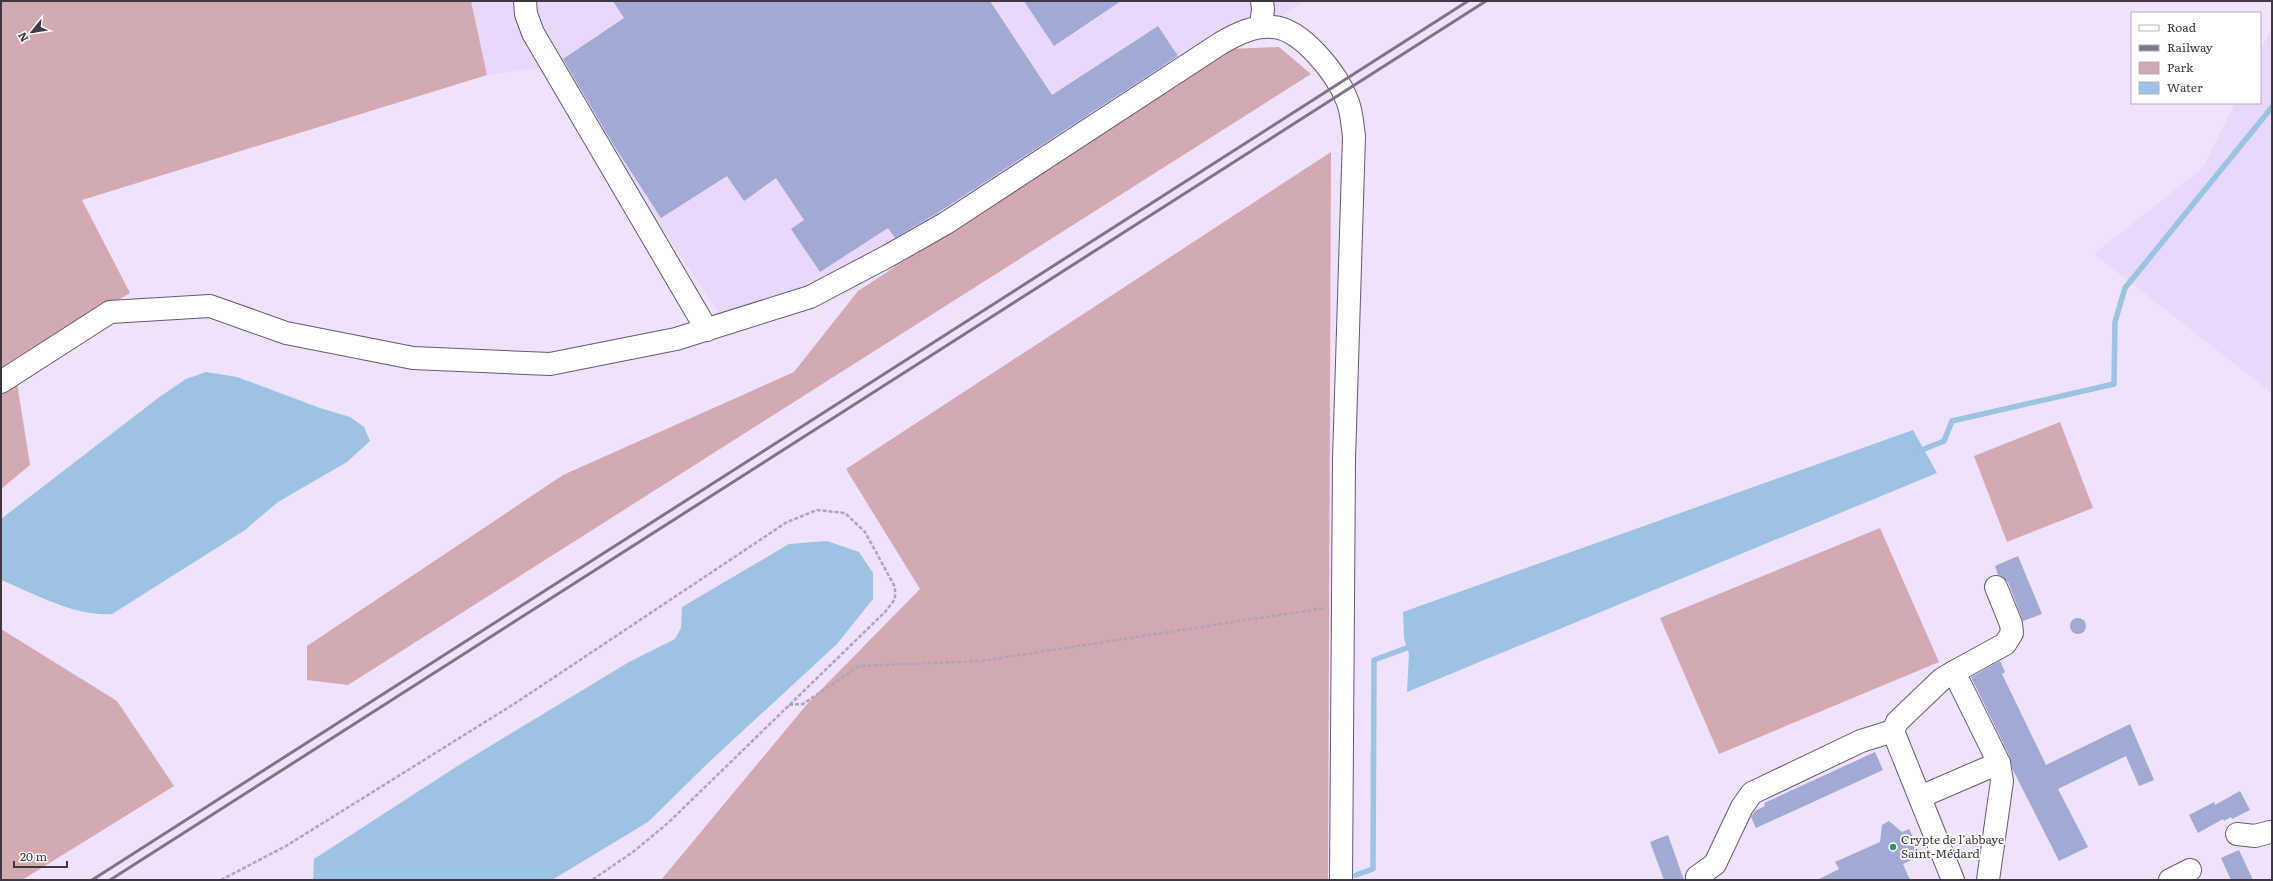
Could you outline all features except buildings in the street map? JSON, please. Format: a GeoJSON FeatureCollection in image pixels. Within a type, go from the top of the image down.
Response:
{"type":"FeatureCollection","features":[{"type":"Feature","properties":{"kind":"street"},"geometry":{"type":"LineString","coordinates":[[525,1],[526,14],[532,33],[707,330]]}},
{"type":"Feature","properties":{"kind":"street"},"geometry":{"type":"LineString","coordinates":[[1261,27],[1263,8],[1262,1]]}},
{"type":"Feature","properties":{"kind":"street"},"geometry":{"type":"LineString","coordinates":[[1,382],[110,312],[210,306],[286,334],[413,358],[550,364],[676,339],[810,297],[888,256],[946,223],[1236,34],[1261,27],[1274,27],[1289,32],[1323,62],[1332,73],[1348,101],[1354,136],[1341,605],[1341,880]]}},
{"type":"Feature","properties":{"kind":"street"},"geometry":{"type":"LineString","coordinates":[[1953,880],[1893,731],[1897,722],[1942,679],[2005,644],[2012,633],[2011,624],[1996,587]]}},
{"type":"Feature","properties":{"kind":"street"},"geometry":{"type":"LineString","coordinates":[[1954,672],[1999,763],[2002,781],[1988,880]]}},
{"type":"Feature","properties":{"kind":"street"},"geometry":{"type":"LineString","coordinates":[[1697,877],[1715,864],[1742,806],[1752,793],[1861,741],[1893,731]]}},
{"type":"Feature","properties":{"kind":"street"},"geometry":{"type":"LineString","coordinates":[[1920,797],[1999,763]]}},
{"type":"Feature","properties":{"kind":"street"},"geometry":{"type":"LineString","coordinates":[[2237,834],[2255,836],[2271,834]]}},
{"type":"Feature","properties":{"kind":"street"},"geometry":{"type":"LineString","coordinates":[[2170,880],[2190,870]]}},
{"type":"Feature","properties":{"kind":"path"},"geometry":{"type":"LineString","coordinates":[[221,880],[286,846],[514,704],[787,522],[817,510],[845,512],[865,532],[895,587],[895,599],[885,612],[668,823],[633,852],[592,880]]}},
{"type":"Feature","properties":{"kind":"path"},"geometry":{"type":"LineString","coordinates":[[789,705],[803,704],[859,666],[981,661],[1341,605]]}},
{"type":"Feature","properties":{"kind":"shaded area"},"geometry":{"type":"Polygon","coordinates":[[[471,1],[1304,1],[1007,194],[850,292],[730,330],[553,66],[487,75],[471,1]]]}},
{"type":"Feature","properties":{"kind":"shaded area"},"geometry":{"type":"Polygon","coordinates":[[[2272,28],[2272,393],[2094,254],[2203,168],[2235,104],[2261,104],[2261,49],[2272,28]]]}},
{"type":"Feature","properties":{"kind":"green space"},"geometry":{"type":"Polygon","coordinates":[[[1,1],[471,1],[487,75],[82,200],[130,293],[14,364],[30,465],[1,489],[1,1]]]}},
{"type":"Feature","properties":{"kind":"green space"},"geometry":{"type":"Polygon","coordinates":[[[1279,47],[1311,74],[348,685],[307,680],[307,646],[563,475],[794,372],[858,291],[1229,49],[1279,47]]]}},
{"type":"Feature","properties":{"kind":"green space"},"geometry":{"type":"Polygon","coordinates":[[[1331,152],[1328,880],[661,880],[808,703],[920,589],[846,469],[1331,152]]]}},
{"type":"Feature","properties":{"kind":"green space"},"geometry":{"type":"Polygon","coordinates":[[[2060,422],[2093,508],[2007,542],[1974,456],[2060,422]]]}},
{"type":"Feature","properties":{"kind":"green space"},"geometry":{"type":"Polygon","coordinates":[[[1880,528],[1939,662],[1719,754],[1660,618],[1880,528]]]}},
{"type":"Feature","properties":{"kind":"green space"},"geometry":{"type":"Polygon","coordinates":[[[1,629],[117,701],[174,786],[22,880],[1,880],[1,629]]]}},
{"type":"Feature","properties":{"kind":"water"},"geometry":{"type":"Polygon","coordinates":[[[206,372],[237,377],[320,408],[350,417],[364,427],[370,441],[347,462],[278,502],[245,530],[112,614],[84,612],[70,608],[42,598],[1,580],[1,519],[158,398],[186,379],[206,372]]]}},
{"type":"Feature","properties":{"kind":"water"},"geometry":{"type":"Polygon","coordinates":[[[1913,430],[1937,473],[1407,692],[1409,654],[1404,638],[1403,612],[1913,430]]]}},
{"type":"Feature","properties":{"kind":"water"},"geometry":{"type":"Polygon","coordinates":[[[827,541],[859,552],[873,573],[873,599],[837,644],[708,763],[648,822],[552,880],[313,880],[314,859],[459,765],[629,662],[675,639],[681,628],[682,607],[789,544],[827,541]]]}},
{"type":"Feature","properties":{"kind":"waterway"},"geometry":{"type":"LineString","coordinates":[[1917,452],[1944,441],[1952,421],[2114,384],[2115,322],[2125,288],[2272,107]]}},
{"type":"Feature","properties":{"kind":"waterway"},"geometry":{"type":"LineString","coordinates":[[1356,875],[1373,869],[1374,660],[1412,646]]}},
{"type":"Feature","properties":{"kind":"railway"},"geometry":{"type":"LineString","coordinates":[[92,880],[1468,1]]}},
{"type":"Feature","properties":{"kind":"railway"},"geometry":{"type":"LineString","coordinates":[[110,880],[1486,1]]}},
{"type":"Feature","properties":{"kind":"place","name":"Crypte de l'abbaye Saint-Médard"},"geometry":{"type":"Point","coordinates":[1893,847]}}]}
